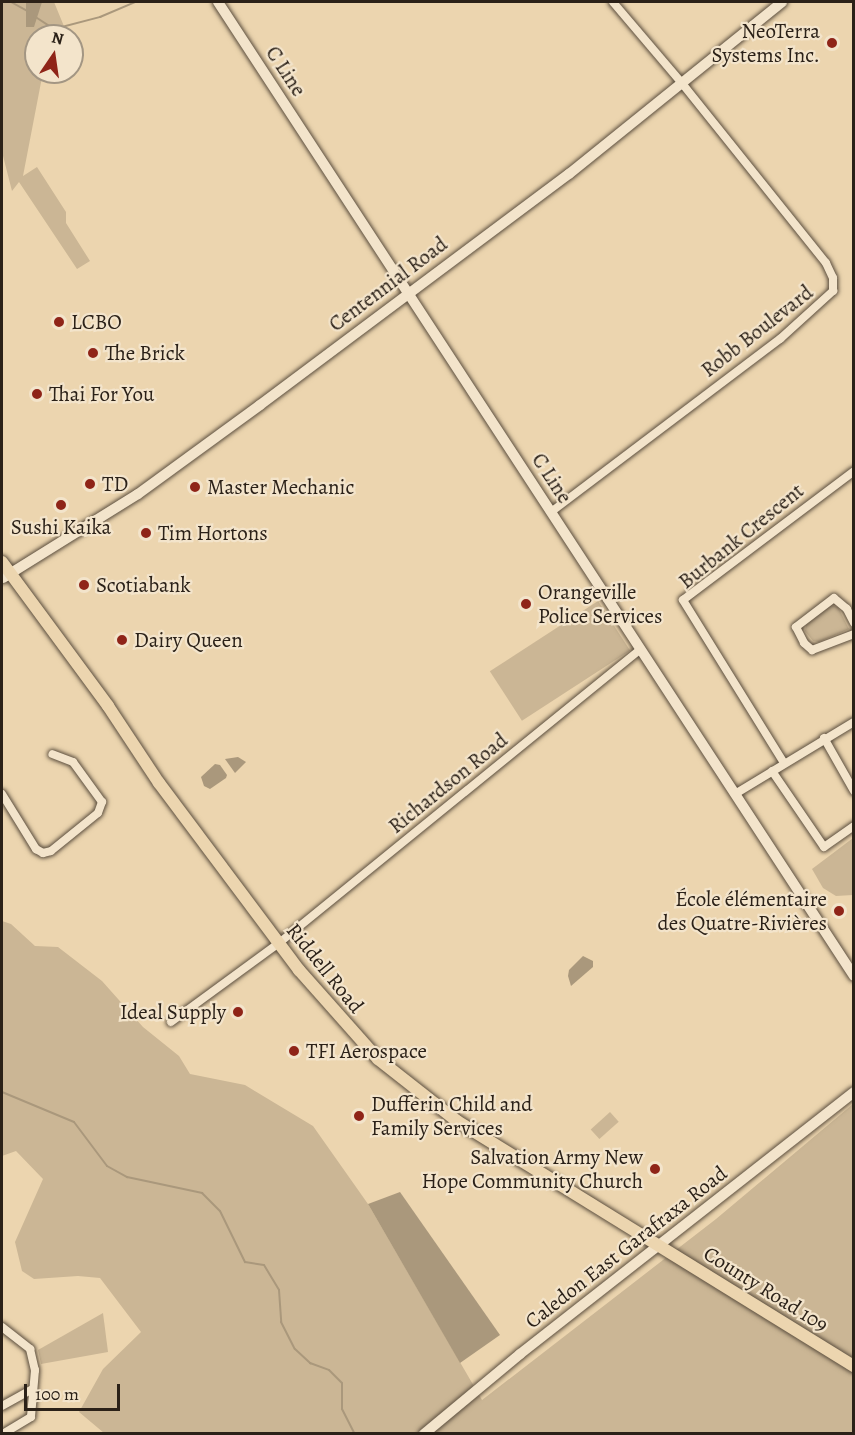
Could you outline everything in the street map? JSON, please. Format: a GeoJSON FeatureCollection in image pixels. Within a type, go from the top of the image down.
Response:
{"type":"FeatureCollection","features":[{"type":"Feature","properties":{"kind":"main road","name":"Riddell Road"},"geometry":{"type":"LineString","coordinates":[[2,562],[4,577],[111,713],[159,783],[279,943],[333,1012],[378,1059],[457,1121],[658,1246]]}},
{"type":"Feature","properties":{"kind":"main road","name":"County Road 109"},"geometry":{"type":"LineString","coordinates":[[658,1246],[854,1365]]}},
{"type":"Feature","properties":{"kind":"street","name":"C Line"},"geometry":{"type":"LineString","coordinates":[[218,2],[781,868],[854,976]]}},
{"type":"Feature","properties":{"kind":"street"},"geometry":{"type":"LineString","coordinates":[[613,2],[681,82]]}},
{"type":"Feature","properties":{"kind":"street","name":"Centennial Road"},"geometry":{"type":"LineString","coordinates":[[4,577],[138,494],[569,174],[782,2]]}},
{"type":"Feature","properties":{"kind":"street","name":"Robb Boulevard"},"geometry":{"type":"LineString","coordinates":[[551,512],[780,339],[833,291],[833,278],[826,263],[681,82]]}},
{"type":"Feature","properties":{"kind":"street","name":"Burbank Crescent"},"geometry":{"type":"LineString","coordinates":[[784,763],[683,600],[854,471]]}},
{"type":"Feature","properties":{"kind":"street"},"geometry":{"type":"LineString","coordinates":[[854,623],[847,609],[834,598],[795,627],[804,643],[812,650],[854,634]]}},
{"type":"Feature","properties":{"kind":"street","name":"Richardson Road"},"geometry":{"type":"LineString","coordinates":[[171,1022],[279,943],[640,650]]}},
{"type":"Feature","properties":{"kind":"street"},"geometry":{"type":"LineString","coordinates":[[735,794],[824,738],[854,722]]}},
{"type":"Feature","properties":{"kind":"street"},"geometry":{"type":"LineString","coordinates":[[824,738],[854,791]]}},
{"type":"Feature","properties":{"kind":"street"},"geometry":{"type":"LineString","coordinates":[[2,794],[5,808],[36,849],[43,853],[51,851],[98,813],[101,805],[100,797],[73,762],[52,754]]}},
{"type":"Feature","properties":{"kind":"street"},"geometry":{"type":"LineString","coordinates":[[772,771],[824,847],[854,826]]}},
{"type":"Feature","properties":{"kind":"street","name":"Caledon East Garafraxa Road"},"geometry":{"type":"LineString","coordinates":[[424,1434],[854,1092]]}},
{"type":"Feature","properties":{"kind":"street"},"geometry":{"type":"LineString","coordinates":[[2,1327],[30,1349],[35,1370],[31,1417],[3,1434]]}},
{"type":"Feature","properties":{"kind":"street"},"geometry":{"type":"LineString","coordinates":[[2,1406],[33,1389]]}},
{"type":"Feature","properties":{"kind":"shaded area"},"geometry":{"type":"Polygon","coordinates":[[[2,2],[54,2],[63,24],[24,24],[24,84],[41,84],[23,176],[37,167],[66,212],[66,223],[90,261],[77,269],[19,182],[12,191],[2,152],[2,2]]]}},
{"type":"Feature","properties":{"kind":"shaded area"},"geometry":{"type":"Polygon","coordinates":[[[26,2],[42,2],[35,24],[26,24],[26,2]]]}},
{"type":"Feature","properties":{"kind":"shaded area"},"geometry":{"type":"Polygon","coordinates":[[[598,601],[630,650],[522,721],[490,671],[598,601]]]}},
{"type":"Feature","properties":{"kind":"shaded area"},"geometry":{"type":"Polygon","coordinates":[[[830,605],[838,607],[849,629],[819,642],[813,641],[805,631],[806,625],[830,605]]]}},
{"type":"Feature","properties":{"kind":"shaded area"},"geometry":{"type":"Polygon","coordinates":[[[238,757],[246,762],[235,773],[225,759],[238,757]]]}},
{"type":"Feature","properties":{"kind":"shaded area"},"geometry":{"type":"Polygon","coordinates":[[[215,764],[220,765],[227,775],[210,789],[204,786],[201,777],[215,764]]]}},
{"type":"Feature","properties":{"kind":"shaded area"},"geometry":{"type":"Polygon","coordinates":[[[853,838],[853,895],[836,896],[823,888],[812,869],[853,838]]]}},
{"type":"Feature","properties":{"kind":"shaded area"},"geometry":{"type":"Polygon","coordinates":[[[2,921],[11,924],[35,946],[58,947],[102,981],[143,1027],[179,1056],[190,1074],[245,1085],[313,1126],[368,1204],[482,1400],[716,1219],[853,1104],[853,1433],[104,1433],[79,1412],[103,1369],[141,1332],[100,1278],[78,1276],[34,1279],[22,1271],[15,1242],[43,1179],[16,1151],[2,1156],[2,921]]]}},
{"type":"Feature","properties":{"kind":"shaded area"},"geometry":{"type":"Polygon","coordinates":[[[583,956],[593,961],[593,967],[571,986],[569,970],[583,956]]]}},
{"type":"Feature","properties":{"kind":"shaded area"},"geometry":{"type":"Polygon","coordinates":[[[610,1112],[619,1122],[599,1139],[591,1129],[610,1112]]]}},
{"type":"Feature","properties":{"kind":"shaded area"},"geometry":{"type":"Polygon","coordinates":[[[400,1192],[500,1335],[460,1363],[368,1204],[400,1192]]]}},
{"type":"Feature","properties":{"kind":"shaded area"},"geometry":{"type":"Polygon","coordinates":[[[103,1313],[108,1352],[41,1364],[38,1350],[103,1313]]]}},
{"type":"Feature","properties":{"kind":"waterway"},"geometry":{"type":"LineString","coordinates":[[11,2],[27,11]]}},
{"type":"Feature","properties":{"kind":"waterway"},"geometry":{"type":"LineString","coordinates":[[34,16],[54,29],[100,17],[135,2]]}},
{"type":"Feature","properties":{"kind":"waterway"},"geometry":{"type":"LineString","coordinates":[[2,1092],[74,1122],[107,1166],[127,1177],[202,1193],[220,1211],[245,1262],[264,1265],[279,1290],[281,1322],[295,1349],[310,1363],[329,1370],[342,1383],[342,1409],[355,1434]]}},
{"type":"Feature","properties":{"kind":"place","name":"NeoTerra Systems Inc."},"geometry":{"type":"Point","coordinates":[832,43]}},
{"type":"Feature","properties":{"kind":"place","name":"LCBO"},"geometry":{"type":"Point","coordinates":[59,322]}},
{"type":"Feature","properties":{"kind":"place","name":"The Brick"},"geometry":{"type":"Point","coordinates":[93,353]}},
{"type":"Feature","properties":{"kind":"place","name":"Thai For You"},"geometry":{"type":"Point","coordinates":[37,394]}},
{"type":"Feature","properties":{"kind":"place","name":"TD"},"geometry":{"type":"Point","coordinates":[90,484]}},
{"type":"Feature","properties":{"kind":"place","name":"Master Mechanic"},"geometry":{"type":"Point","coordinates":[195,487]}},
{"type":"Feature","properties":{"kind":"place","name":"Sushi Kaika"},"geometry":{"type":"Point","coordinates":[61,505]}},
{"type":"Feature","properties":{"kind":"place","name":"Tim Hortons"},"geometry":{"type":"Point","coordinates":[146,533]}},
{"type":"Feature","properties":{"kind":"place","name":"Scotiabank"},"geometry":{"type":"Point","coordinates":[84,585]}},
{"type":"Feature","properties":{"kind":"place","name":"Orangeville Police Services"},"geometry":{"type":"Point","coordinates":[526,604]}},
{"type":"Feature","properties":{"kind":"place","name":"Dairy Queen"},"geometry":{"type":"Point","coordinates":[122,640]}},
{"type":"Feature","properties":{"kind":"place","name":"École élémentaire des Quatre-Rivières"},"geometry":{"type":"Point","coordinates":[839,911]}},
{"type":"Feature","properties":{"kind":"place","name":"Ideal Supply"},"geometry":{"type":"Point","coordinates":[238,1012]}},
{"type":"Feature","properties":{"kind":"place","name":"TFI Aerospace"},"geometry":{"type":"Point","coordinates":[294,1051]}},
{"type":"Feature","properties":{"kind":"place","name":"Dufferin Child and Family Services"},"geometry":{"type":"Point","coordinates":[359,1116]}},
{"type":"Feature","properties":{"kind":"place","name":"Salvation Army New Hope Community Church"},"geometry":{"type":"Point","coordinates":[655,1169]}}]}
